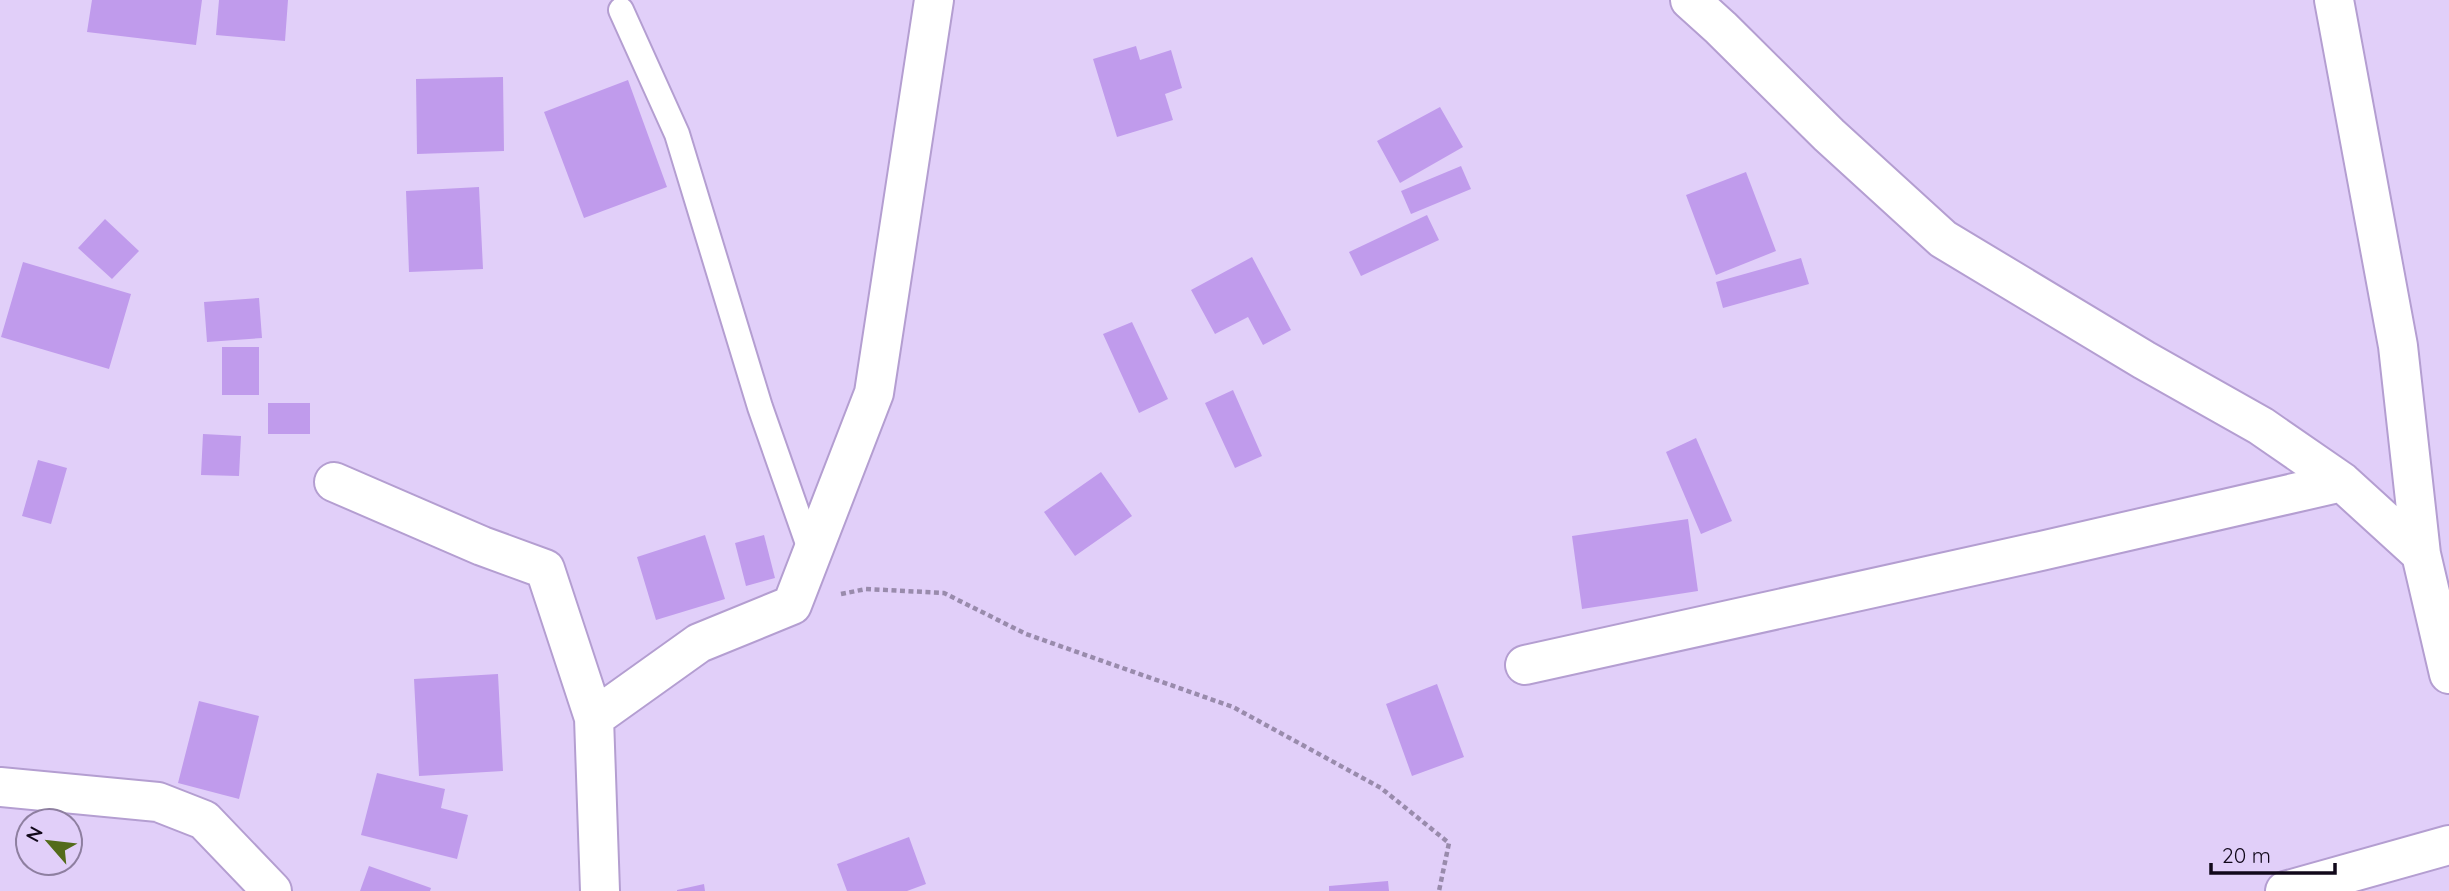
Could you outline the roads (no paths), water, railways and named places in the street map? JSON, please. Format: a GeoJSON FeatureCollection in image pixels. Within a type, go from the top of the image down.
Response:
{"type":"FeatureCollection","features":[{"type":"Feature","properties":{"kind":"street"},"geometry":{"type":"LineString","coordinates":[[594,718],[699,643],[792,605],[874,393],[934,0]]}},
{"type":"Feature","properties":{"kind":"street"},"geometry":{"type":"LineString","coordinates":[[1690,0],[1721,27],[1829,135],[1943,239],[2144,360],[2261,426],[2342,482],[2421,554]]}},
{"type":"Feature","properties":{"kind":"street"},"geometry":{"type":"LineString","coordinates":[[2334,0],[2398,346],[2421,554],[2449,674]]}},
{"type":"Feature","properties":{"kind":"street"},"geometry":{"type":"LineString","coordinates":[[334,482],[482,546],[545,569],[594,718],[600,891]]}},
{"type":"Feature","properties":{"kind":"street"},"geometry":{"type":"LineString","coordinates":[[1525,664],[2342,482]]}},
{"type":"Feature","properties":{"kind":"street"},"geometry":{"type":"LineString","coordinates":[[0,787],[158,802],[204,820],[272,891]]}},
{"type":"Feature","properties":{"kind":"street"},"geometry":{"type":"LineString","coordinates":[[2285,891],[2449,845]]}},
{"type":"Feature","properties":{"kind":"lane"},"geometry":{"type":"LineString","coordinates":[[621,10],[677,134],[760,407],[812,555]]}}]}
